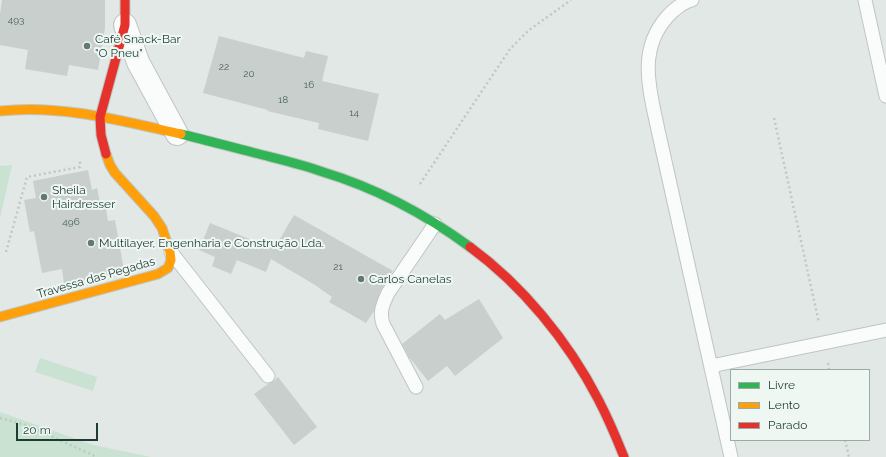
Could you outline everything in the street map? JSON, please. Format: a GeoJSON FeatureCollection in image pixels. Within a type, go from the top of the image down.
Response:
{"type":"FeatureCollection","features":[{"type":"Feature","properties":{"kind":"main road"},"geometry":{"type":"LineString","coordinates":[[100,117],[125,25],[125,0]]}},
{"type":"Feature","properties":{"kind":"main road"},"geometry":{"type":"LineString","coordinates":[[0,111],[39,109],[71,112],[177,134],[334,175],[397,202],[455,236],[496,269],[526,299],[564,345],[588,382],[608,418],[624,457]]}},
{"type":"Feature","properties":{"kind":"main road","name":"Travessa das Pegadas"},"geometry":{"type":"LineString","coordinates":[[0,318],[158,274],[170,267],[172,261],[170,250],[160,224],[119,178],[110,164],[105,153],[102,140],[100,117]]}},
{"type":"Feature","properties":{"kind":"street"},"geometry":{"type":"LineString","coordinates":[[125,25],[138,62],[177,134]]}},
{"type":"Feature","properties":{"kind":"lane"},"geometry":{"type":"LineString","coordinates":[[692,0],[675,9],[662,22],[650,49],[647,67],[649,88],[731,457]]}},
{"type":"Feature","properties":{"kind":"lane"},"geometry":{"type":"LineString","coordinates":[[864,0],[886,96]]}},
{"type":"Feature","properties":{"kind":"lane"},"geometry":{"type":"LineString","coordinates":[[416,387],[383,324],[381,314],[383,303],[388,293],[435,224]]}},
{"type":"Feature","properties":{"kind":"lane"},"geometry":{"type":"LineString","coordinates":[[170,250],[268,376]]}},
{"type":"Feature","properties":{"kind":"lane"},"geometry":{"type":"LineString","coordinates":[[711,366],[886,330]]}},
{"type":"Feature","properties":{"kind":"path"},"geometry":{"type":"LineString","coordinates":[[420,184],[510,48],[529,30],[571,0]]}},
{"type":"Feature","properties":{"kind":"path"},"geometry":{"type":"LineString","coordinates":[[774,118],[830,369]]}},
{"type":"Feature","properties":{"kind":"path"},"geometry":{"type":"LineString","coordinates":[[6,252],[27,177],[80,167]]}},
{"type":"Feature","properties":{"kind":"path"},"geometry":{"type":"LineString","coordinates":[[0,418],[26,425],[97,457]]}},
{"type":"Feature","properties":{"kind":"path"},"geometry":{"type":"LineString","coordinates":[[845,441],[849,457]]}},
{"type":"Feature","properties":{"kind":"green space"},"geometry":{"type":"Polygon","coordinates":[[[12,165],[0,218],[0,166],[12,165]]]}},
{"type":"Feature","properties":{"kind":"green space"},"geometry":{"type":"Polygon","coordinates":[[[40,358],[97,377],[93,391],[35,372],[40,358]]]}},
{"type":"Feature","properties":{"kind":"green space"},"geometry":{"type":"Polygon","coordinates":[[[0,412],[93,445],[151,457],[0,457],[0,412]]]}},
{"type":"Feature","properties":{"kind":"building"},"geometry":{"type":"Polygon","coordinates":[[[2,0],[105,0],[105,28],[98,70],[69,65],[67,76],[25,69],[28,50],[0,45],[0,14],[2,0]]]}},
{"type":"Feature","properties":{"kind":"building"},"geometry":{"type":"Polygon","coordinates":[[[219,36],[304,58],[306,51],[328,56],[322,81],[379,94],[368,141],[318,129],[319,123],[267,111],[268,110],[203,93],[219,36]]]}},
{"type":"Feature","properties":{"kind":"building"},"geometry":{"type":"Polygon","coordinates":[[[88,170],[92,190],[97,188],[100,203],[105,202],[108,221],[115,220],[124,270],[101,277],[64,284],[62,269],[42,273],[34,231],[30,232],[24,200],[36,198],[33,181],[88,170]]]}},
{"type":"Feature","properties":{"kind":"building"},"geometry":{"type":"Polygon","coordinates":[[[294,215],[393,271],[381,290],[374,311],[366,323],[329,302],[332,297],[271,259],[266,272],[237,260],[231,274],[212,266],[215,257],[199,250],[210,223],[274,249],[294,215]]]}},
{"type":"Feature","properties":{"kind":"building"},"geometry":{"type":"Polygon","coordinates":[[[479,299],[503,338],[455,376],[447,366],[428,381],[409,357],[402,344],[440,314],[445,320],[479,299]]]}},
{"type":"Feature","properties":{"kind":"building"},"geometry":{"type":"Polygon","coordinates":[[[278,377],[317,427],[294,445],[254,394],[278,377]]]}},
{"type":"Feature","properties":{"kind":"traffic: fast"},"geometry":{"type":"LineString","coordinates":[[181,134],[298,164],[343,178],[400,203],[436,224],[470,247]]}},
{"type":"Feature","properties":{"kind":"traffic: slow"},"geometry":{"type":"LineString","coordinates":[[0,111],[23,109],[69,112],[114,119],[181,134]]}},
{"type":"Feature","properties":{"kind":"traffic: slow"},"geometry":{"type":"LineString","coordinates":[[0,317],[158,274],[168,268],[171,260],[170,252],[162,228],[154,216],[115,173],[106,154]]}},
{"type":"Feature","properties":{"kind":"traffic: jam"},"geometry":{"type":"LineString","coordinates":[[106,154],[101,135],[100,117],[125,25],[125,0]]}},
{"type":"Feature","properties":{"kind":"traffic: jam"},"geometry":{"type":"LineString","coordinates":[[470,247],[508,279],[525,296],[558,335],[573,356],[598,399],[624,457]]}},
{"type":"Feature","properties":{"kind":"place","name":"Café Snack-Bar \"O Pneu\""},"geometry":{"type":"Point","coordinates":[87,46]}},
{"type":"Feature","properties":{"kind":"place","name":"Sheila Hairdresser"},"geometry":{"type":"Point","coordinates":[44,197]}},
{"type":"Feature","properties":{"kind":"place","name":"Multilayer, Engenharia e Construção Lda."},"geometry":{"type":"Point","coordinates":[91,243]}},
{"type":"Feature","properties":{"kind":"place","name":"Carlos Canelas"},"geometry":{"type":"Point","coordinates":[361,279]}}]}
